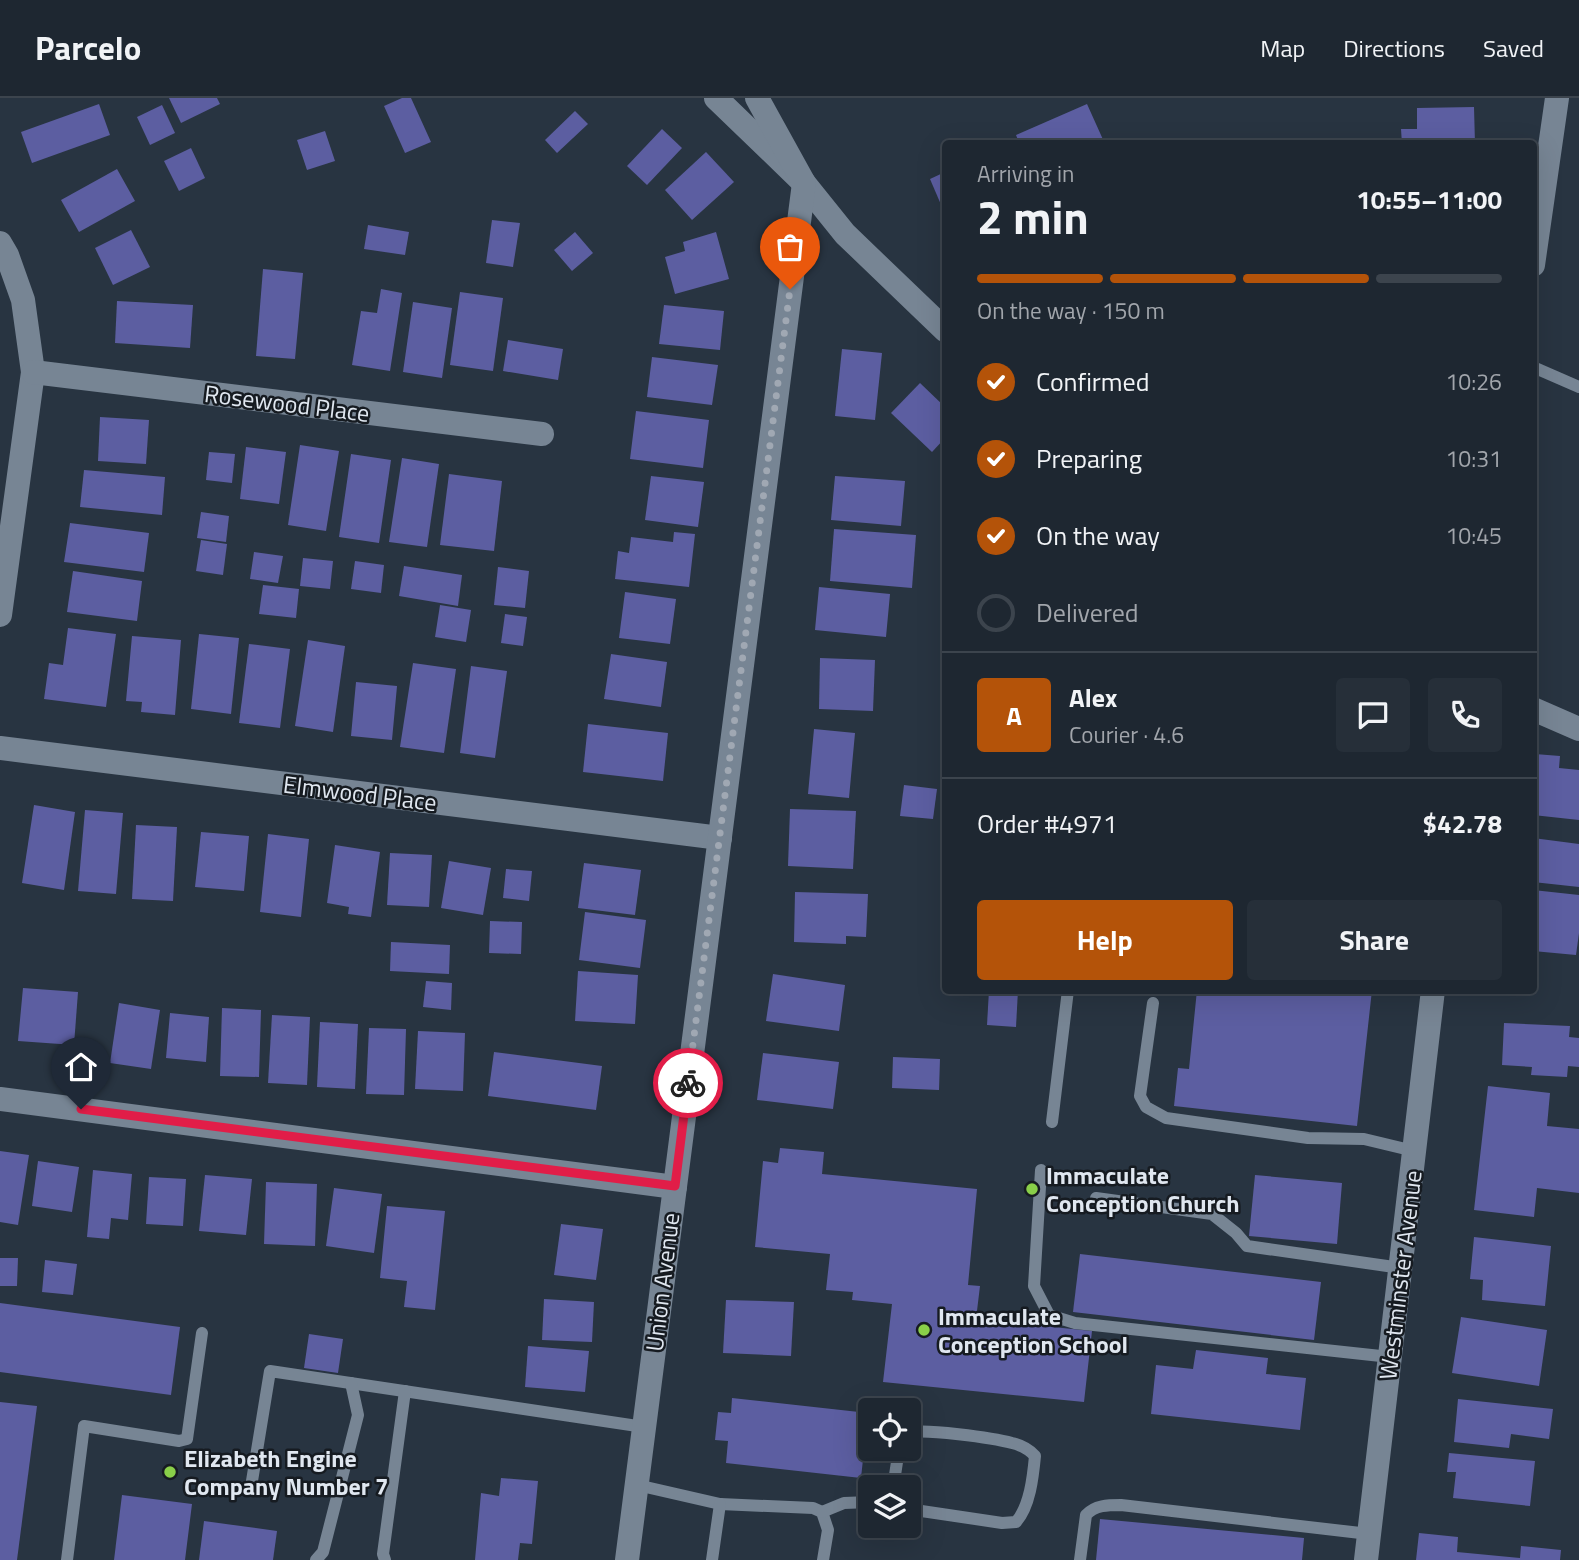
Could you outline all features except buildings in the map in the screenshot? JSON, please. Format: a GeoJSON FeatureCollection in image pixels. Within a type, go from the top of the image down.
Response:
{"type":"FeatureCollection","features":[{"type":"Feature","properties":{"kind":"street"},"geometry":{"type":"LineString","coordinates":[[716,98],[804,183],[845,233],[942,327]]}},
{"type":"Feature","properties":{"kind":"street"},"geometry":{"type":"LineString","coordinates":[[757,98],[804,183]]}},
{"type":"Feature","properties":{"kind":"street"},"geometry":{"type":"LineString","coordinates":[[1537,237],[1557,98]]}},
{"type":"Feature","properties":{"kind":"street","name":"Union Avenue"},"geometry":{"type":"LineString","coordinates":[[627,1560],[804,183]]}},
{"type":"Feature","properties":{"kind":"street"},"geometry":{"type":"LineString","coordinates":[[0,243],[23,300],[33,372],[0,615]]}},
{"type":"Feature","properties":{"kind":"street","name":"Rosewood Place"},"geometry":{"type":"LineString","coordinates":[[33,372],[542,434]]}},
{"type":"Feature","properties":{"kind":"street"},"geometry":{"type":"LineString","coordinates":[[1537,711],[1579,729]]}},
{"type":"Feature","properties":{"kind":"street","name":"Elmwood Place"},"geometry":{"type":"LineString","coordinates":[[0,748],[720,838]]}},
{"type":"Feature","properties":{"kind":"street","name":"Westminster Avenue"},"geometry":{"type":"LineString","coordinates":[[1366,1560],[1433,994]]}},
{"type":"Feature","properties":{"kind":"street"},"geometry":{"type":"LineString","coordinates":[[0,1099],[675,1186]]}},
{"type":"Feature","properties":{"kind":"lane"},"geometry":{"type":"LineString","coordinates":[[1537,369],[1579,387]]}},
{"type":"Feature","properties":{"kind":"lane"},"geometry":{"type":"LineString","coordinates":[[1052,1122],[1068,994]]}},
{"type":"Feature","properties":{"kind":"lane"},"geometry":{"type":"LineString","coordinates":[[1153,1003],[1140,1096],[1146,1107],[1166,1118],[1308,1138],[1364,1139],[1414,1151]]}},
{"type":"Feature","properties":{"kind":"lane"},"geometry":{"type":"LineString","coordinates":[[1041,1170],[1034,1286],[1049,1315],[1075,1323],[1390,1357]]}},
{"type":"Feature","properties":{"kind":"lane"},"geometry":{"type":"LineString","coordinates":[[1096,1198],[1212,1214],[1247,1245],[1401,1268]]}},
{"type":"Feature","properties":{"kind":"lane"},"geometry":{"type":"LineString","coordinates":[[67,1560],[84,1426],[179,1441],[187,1438],[202,1333]]}},
{"type":"Feature","properties":{"kind":"lane"},"geometry":{"type":"LineString","coordinates":[[251,1487],[270,1371],[643,1427]]}},
{"type":"Feature","properties":{"kind":"lane"},"geometry":{"type":"LineString","coordinates":[[316,1560],[323,1552],[358,1415],[351,1383]]}},
{"type":"Feature","properties":{"kind":"lane"},"geometry":{"type":"LineString","coordinates":[[385,1560],[383,1553],[405,1391]]}},
{"type":"Feature","properties":{"kind":"lane"},"geometry":{"type":"LineString","coordinates":[[921,1431],[1011,1443],[1030,1450],[1035,1456],[1028,1493],[1021,1516],[1016,1522],[1002,1523],[921,1511]]}},
{"type":"Feature","properties":{"kind":"lane"},"geometry":{"type":"LineString","coordinates":[[637,1485],[720,1504],[813,1508],[822,1512],[844,1503],[858,1502]]}},
{"type":"Feature","properties":{"kind":"lane"},"geometry":{"type":"LineString","coordinates":[[712,1560],[720,1504]]}},
{"type":"Feature","properties":{"kind":"lane"},"geometry":{"type":"LineString","coordinates":[[1080,1560],[1086,1515],[1104,1505],[1369,1534]]}},
{"type":"Feature","properties":{"kind":"lane"},"geometry":{"type":"LineString","coordinates":[[822,1512],[828,1530],[823,1560]]}},
{"type":"Feature","properties":{"kind":"way so far"},"geometry":{"type":"LineString","coordinates":[[688,1083],[790,289]]}},
{"type":"Feature","properties":{"kind":"place","name":"Immaculate Conception Church"},"geometry":{"type":"Point","coordinates":[1032,1189]}},
{"type":"Feature","properties":{"kind":"place","name":"Immaculate Conception School"},"geometry":{"type":"Point","coordinates":[924,1330]}},
{"type":"Feature","properties":{"kind":"place","name":"Elizabeth Engine Company Number 7"},"geometry":{"type":"Point","coordinates":[170,1472]}},
{"type":"Feature","properties":{"kind":"route"},"geometry":{"type":"LineString","coordinates":[[81,1109],[675,1186],[688,1083]]}}]}
